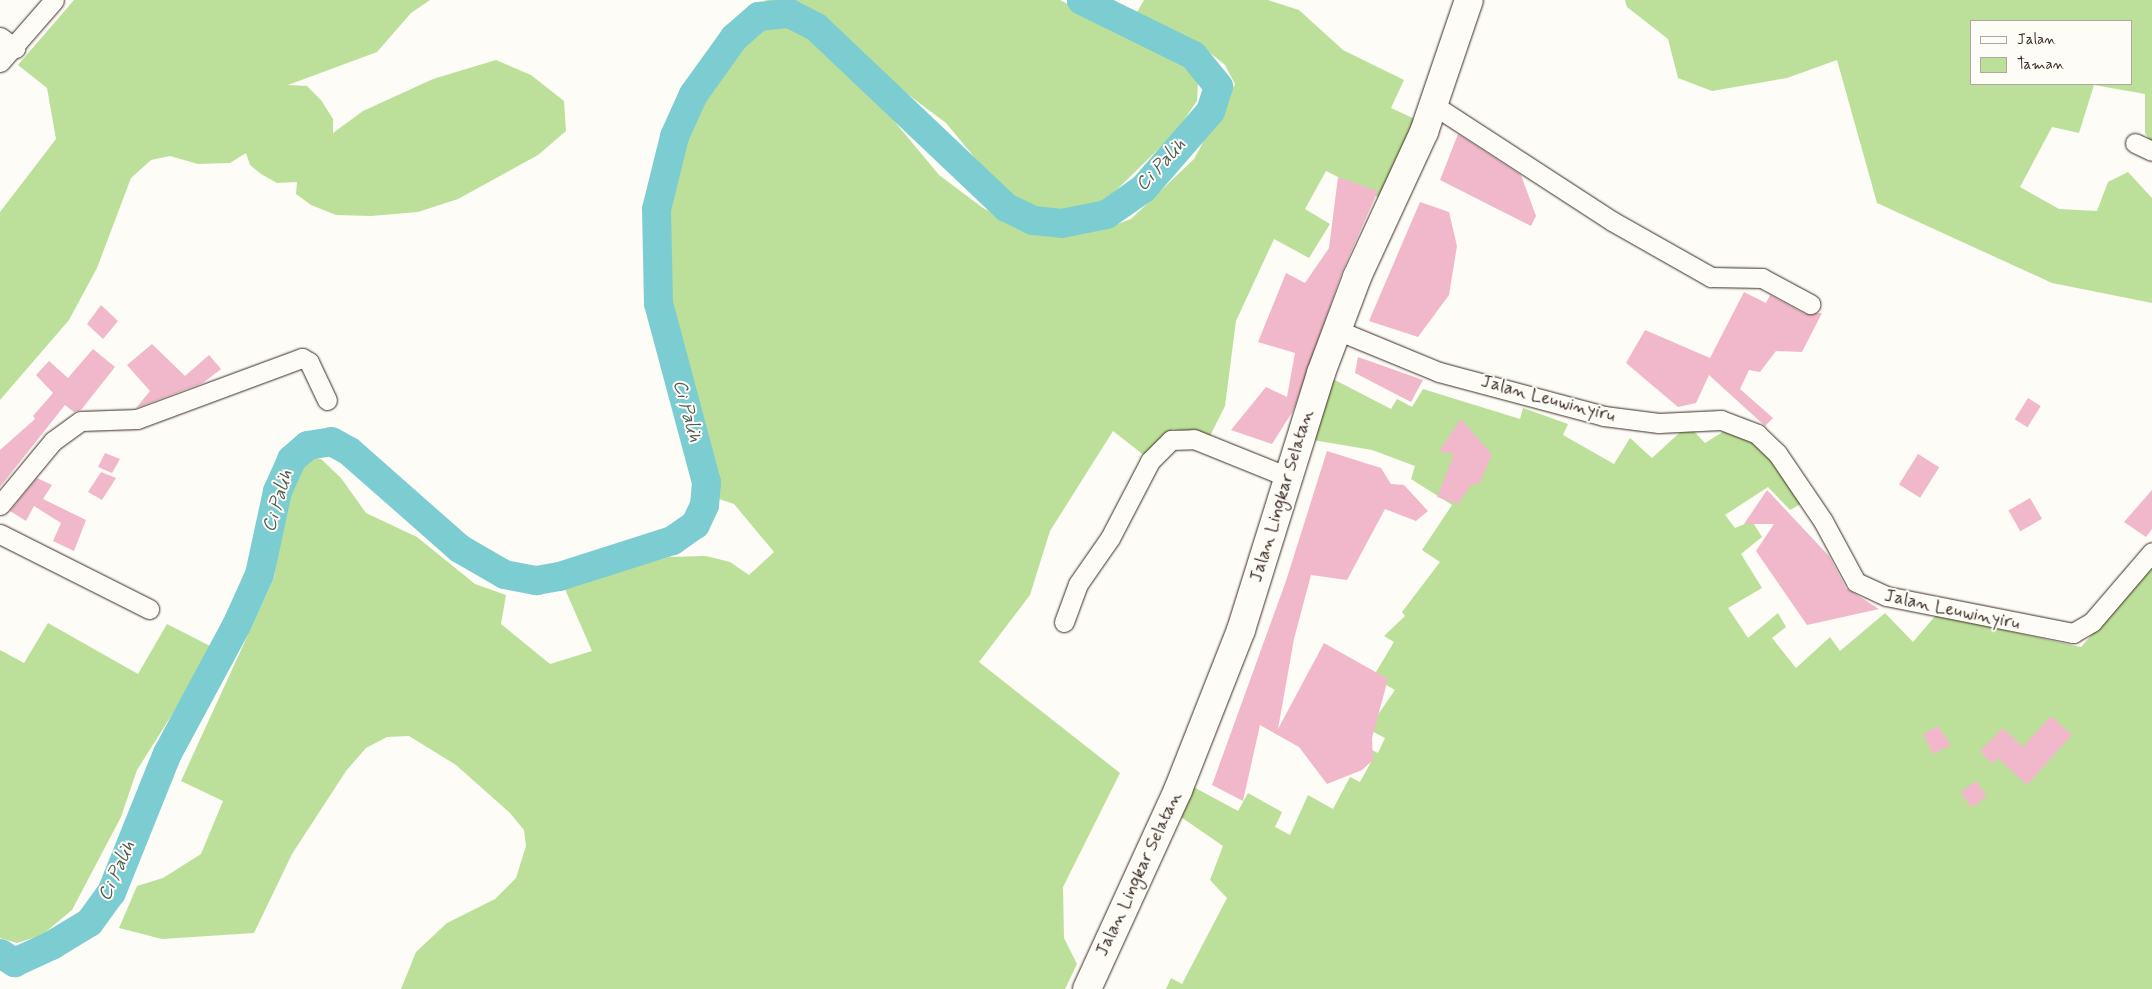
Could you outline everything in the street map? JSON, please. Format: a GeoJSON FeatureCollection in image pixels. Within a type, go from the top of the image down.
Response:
{"type":"FeatureCollection","features":[{"type":"Feature","properties":{"kind":"street"},"geometry":{"type":"LineString","coordinates":[[0,62],[8,42],[54,0]]}},
{"type":"Feature","properties":{"kind":"street","name":"Jalan Lingkar Selatan"},"geometry":{"type":"LineString","coordinates":[[1087,989],[1178,790],[1241,630],[1288,477],[1337,330],[1435,106],[1469,0]]}},
{"type":"Feature","properties":{"kind":"street"},"geometry":{"type":"LineString","coordinates":[[1435,106],[1612,221],[1711,277],[1762,278],[1810,304]]}},
{"type":"Feature","properties":{"kind":"street"},"geometry":{"type":"LineString","coordinates":[[2135,143],[2152,151]]}},
{"type":"Feature","properties":{"kind":"street","name":"Jalan Leuwinyiru"},"geometry":{"type":"LineString","coordinates":[[1337,330],[1439,372],[1604,416],[1659,423],[1721,420],[1757,434],[1777,453],[1824,521],[1856,582],[1895,599],[2073,633],[2092,622],[2152,552]]}},
{"type":"Feature","properties":{"kind":"street"},"geometry":{"type":"LineString","coordinates":[[0,505],[53,441],[81,421],[137,420],[302,358],[310,362],[327,400]]}},
{"type":"Feature","properties":{"kind":"street"},"geometry":{"type":"LineString","coordinates":[[1064,622],[1078,584],[1110,538],[1150,461],[1171,440],[1194,439],[1288,477]]}},
{"type":"Feature","properties":{"kind":"street"},"geometry":{"type":"LineString","coordinates":[[0,534],[149,609]]}},
{"type":"Feature","properties":{"kind":"green space"},"geometry":{"type":"Polygon","coordinates":[[[74,0],[430,0],[411,13],[377,52],[288,85],[307,86],[321,100],[333,119],[333,133],[363,111],[433,79],[496,60],[531,75],[564,101],[566,131],[538,155],[458,199],[418,212],[371,216],[336,215],[311,205],[296,194],[297,182],[277,183],[261,174],[250,165],[246,153],[230,163],[198,164],[170,156],[151,160],[131,178],[97,268],[69,320],[0,400],[0,212],[56,139],[47,88],[18,65],[74,0]]]}},
{"type":"Feature","properties":{"kind":"green space"},"geometry":{"type":"Polygon","coordinates":[[[763,0],[1060,0],[1176,59],[1198,81],[1197,101],[1175,133],[1102,204],[1064,215],[1044,212],[1018,204],[1000,188],[946,123],[878,72],[837,28],[805,8],[763,0]]]}},
{"type":"Feature","properties":{"kind":"green space"},"geometry":{"type":"Polygon","coordinates":[[[1144,0],[1268,0],[1299,10],[1343,50],[1404,80],[1391,108],[1417,120],[1384,200],[1326,171],[1305,209],[1330,224],[1309,258],[1274,239],[1236,321],[1225,406],[1209,438],[1173,429],[1145,456],[1113,431],[1050,531],[1030,595],[979,662],[1120,773],[1063,887],[1064,938],[1077,964],[1065,989],[401,989],[416,952],[447,923],[495,899],[516,878],[526,846],[524,830],[510,813],[456,765],[409,736],[387,737],[366,748],[346,771],[292,854],[254,933],[162,939],[119,928],[137,886],[163,878],[201,854],[223,801],[181,781],[274,578],[285,496],[294,474],[309,457],[321,459],[341,478],[366,513],[417,537],[475,584],[506,595],[501,624],[550,664],[592,651],[564,587],[669,557],[706,556],[730,562],[749,575],[774,552],[734,504],[716,498],[711,453],[667,304],[667,203],[676,159],[690,119],[741,45],[766,27],[787,26],[806,34],[890,116],[939,175],[983,208],[1027,230],[1061,236],[1102,230],[1131,219],[1194,159],[1235,84],[1225,65],[1209,52],[1136,14],[1144,0]]]}},
{"type":"Feature","properties":{"kind":"green space"},"geometry":{"type":"Polygon","coordinates":[[[1625,0],[2152,0],[2152,143],[2145,133],[2145,94],[2094,85],[2079,133],[2052,127],[2020,187],[2059,209],[2097,211],[2108,182],[2128,172],[2152,198],[2152,303],[2052,283],[1877,203],[1837,60],[1787,78],[1712,91],[1678,78],[1668,39],[1627,7],[1625,0]]]}},
{"type":"Feature","properties":{"kind":"green space"},"geometry":{"type":"Polygon","coordinates":[[[1333,379],[1391,409],[1397,399],[1412,407],[1423,389],[1520,419],[1523,408],[1568,424],[1563,435],[1614,464],[1630,438],[1652,458],[1688,425],[1705,443],[1726,430],[1755,440],[1806,501],[1790,510],[1768,487],[1725,515],[1735,528],[1752,521],[1762,537],[1741,554],[1762,588],[1728,608],[1748,638],[1778,613],[1786,627],[1772,638],[1796,668],[1830,637],[1840,651],[1885,613],[1913,642],[1936,615],[2081,647],[2152,567],[2152,989],[1166,989],[1171,978],[1182,984],[1227,898],[1210,880],[1223,846],[1178,815],[1190,785],[1238,811],[1248,793],[1282,812],[1275,827],[1290,835],[1308,795],[1333,809],[1350,777],[1360,782],[1371,762],[1362,745],[1378,753],[1385,738],[1368,729],[1395,690],[1373,677],[1394,642],[1384,636],[1405,616],[1402,612],[1440,562],[1422,550],[1452,505],[1411,479],[1415,466],[1372,450],[1313,440],[1333,379]]]}},
{"type":"Feature","properties":{"kind":"green space"},"geometry":{"type":"Polygon","coordinates":[[[48,623],[138,674],[167,624],[214,648],[137,770],[121,817],[72,910],[42,935],[17,943],[0,938],[0,650],[24,663],[48,623]]]}},
{"type":"Feature","properties":{"kind":"building"},"geometry":{"type":"Polygon","coordinates":[[[1458,134],[1521,175],[1536,216],[1531,226],[1440,180],[1458,134]]]}},
{"type":"Feature","properties":{"kind":"building"},"geometry":{"type":"Polygon","coordinates":[[[1338,177],[1378,191],[1342,272],[1293,411],[1272,444],[1231,430],[1266,387],[1287,397],[1295,353],[1258,342],[1286,273],[1305,283],[1329,248],[1338,177]]]}},
{"type":"Feature","properties":{"kind":"building"},"geometry":{"type":"Polygon","coordinates":[[[1420,202],[1449,212],[1457,246],[1449,295],[1418,337],[1369,321],[1420,202]]]}},
{"type":"Feature","properties":{"kind":"building"},"geometry":{"type":"Polygon","coordinates":[[[1744,292],[1766,303],[1770,295],[1805,314],[1822,313],[1802,352],[1776,351],[1760,372],[1749,370],[1740,389],[1773,418],[1765,426],[1709,375],[1696,403],[1678,407],[1626,363],[1645,330],[1710,358],[1744,292]]]}},
{"type":"Feature","properties":{"kind":"building"},"geometry":{"type":"Polygon","coordinates":[[[101,305],[118,321],[103,339],[87,324],[101,305]]]}},
{"type":"Feature","properties":{"kind":"building"},"geometry":{"type":"Polygon","coordinates":[[[152,344],[185,376],[209,355],[221,369],[203,383],[136,408],[150,391],[127,365],[152,344]]]}},
{"type":"Feature","properties":{"kind":"building"},"geometry":{"type":"Polygon","coordinates":[[[93,349],[115,367],[81,410],[74,412],[65,405],[0,487],[0,450],[35,419],[33,416],[53,393],[36,375],[49,361],[68,378],[93,349]]]}},
{"type":"Feature","properties":{"kind":"building"},"geometry":{"type":"Polygon","coordinates":[[[1358,357],[1423,380],[1411,402],[1355,373],[1358,357]]]}},
{"type":"Feature","properties":{"kind":"building"},"geometry":{"type":"Polygon","coordinates":[[[2028,398],[2041,406],[2027,427],[2015,419],[2028,398]]]}},
{"type":"Feature","properties":{"kind":"building"},"geometry":{"type":"Polygon","coordinates":[[[1461,419],[1492,455],[1479,484],[1472,484],[1458,504],[1437,497],[1454,454],[1439,451],[1461,419]]]}},
{"type":"Feature","properties":{"kind":"building"},"geometry":{"type":"Polygon","coordinates":[[[1327,451],[1381,468],[1391,484],[1404,485],[1428,511],[1416,521],[1385,509],[1347,580],[1311,575],[1294,639],[1278,729],[1324,643],[1388,679],[1372,738],[1373,760],[1362,770],[1327,784],[1299,747],[1260,725],[1243,801],[1212,785],[1286,581],[1327,451]]]}},
{"type":"Feature","properties":{"kind":"building"},"geometry":{"type":"Polygon","coordinates":[[[105,453],[120,459],[112,473],[98,467],[105,453]]]}},
{"type":"Feature","properties":{"kind":"building"},"geometry":{"type":"Polygon","coordinates":[[[1918,454],[1939,467],[1920,498],[1899,485],[1918,454]]]}},
{"type":"Feature","properties":{"kind":"building"},"geometry":{"type":"Polygon","coordinates":[[[101,472],[116,478],[102,500],[88,492],[101,472]]]}},
{"type":"Feature","properties":{"kind":"building"},"geometry":{"type":"Polygon","coordinates":[[[37,478],[52,485],[43,499],[86,520],[74,551],[53,541],[61,523],[34,506],[26,521],[10,511],[37,478]]]}},
{"type":"Feature","properties":{"kind":"building"},"geometry":{"type":"Polygon","coordinates":[[[1767,490],[1829,556],[1846,588],[1879,609],[1807,625],[1756,551],[1774,524],[1744,524],[1767,490]]]}},
{"type":"Feature","properties":{"kind":"building"},"geometry":{"type":"Polygon","coordinates":[[[2152,490],[2152,529],[2146,537],[2124,522],[2152,490]]]}},
{"type":"Feature","properties":{"kind":"building"},"geometry":{"type":"Polygon","coordinates":[[[2030,498],[2042,519],[2020,531],[2008,510],[2030,498]]]}},
{"type":"Feature","properties":{"kind":"building"},"geometry":{"type":"Polygon","coordinates":[[[2051,716],[2072,735],[2027,785],[1998,758],[1992,764],[1980,751],[2003,728],[2023,747],[2051,716]]]}},
{"type":"Feature","properties":{"kind":"building"},"geometry":{"type":"Polygon","coordinates":[[[1938,726],[1951,745],[1933,754],[1923,734],[1938,726]]]}},
{"type":"Feature","properties":{"kind":"building"},"geometry":{"type":"Polygon","coordinates":[[[1976,781],[1987,797],[1971,807],[1960,792],[1976,781]]]}},
{"type":"Feature","properties":{"kind":"waterway","name":"Ci Palih"},"geometry":{"type":"LineString","coordinates":[[0,953],[14,962],[51,945],[89,922],[111,892],[167,753],[236,625],[259,574],[277,491],[291,459],[307,445],[331,441],[349,451],[459,548],[504,574],[536,580],[559,576],[672,540],[695,524],[704,505],[706,482],[658,303],[656,209],[674,136],[693,94],[734,37],[758,16],[789,13],[816,27],[1006,207],[1033,220],[1061,223],[1106,214],[1143,188],[1210,111],[1218,86],[1193,55],[1081,0]]}}]}
